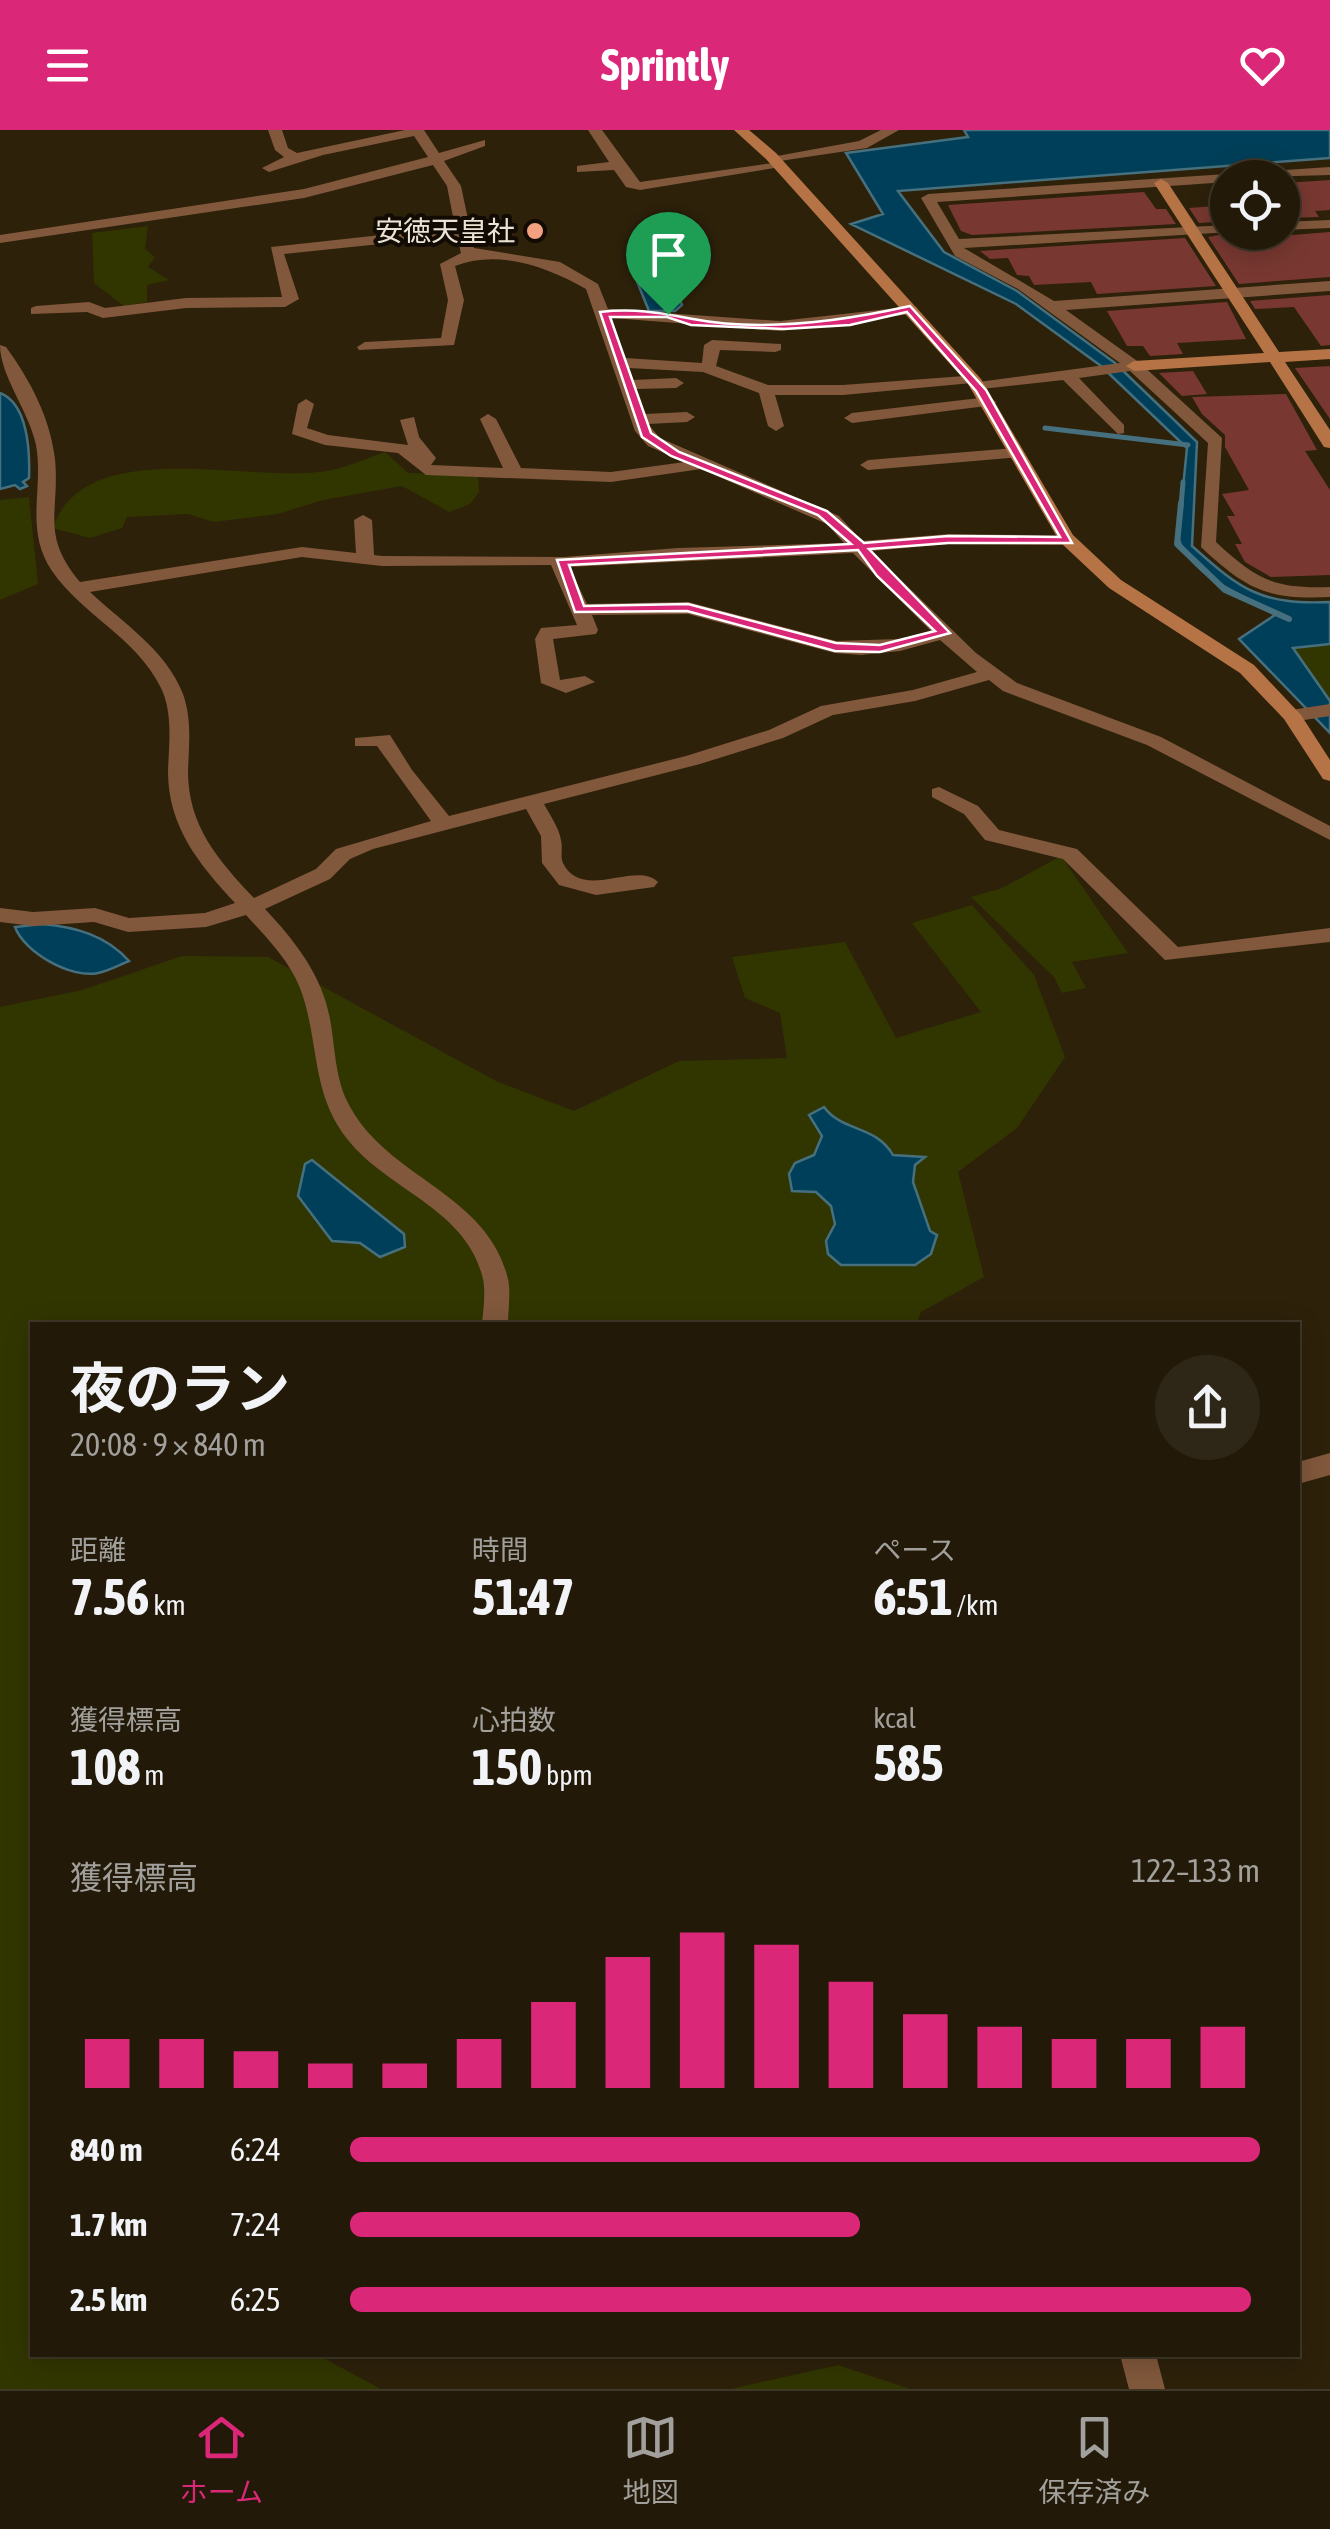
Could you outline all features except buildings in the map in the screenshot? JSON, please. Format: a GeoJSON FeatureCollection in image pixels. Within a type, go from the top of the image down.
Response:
{"type":"FeatureCollection","features":[{"type":"Feature","properties":{"kind":"main road"},"geometry":{"type":"LineString","coordinates":[[741,130],[776,162],[979,388],[1068,540],[1115,584],[1310,713],[1330,775]]}},
{"type":"Feature","properties":{"kind":"main road"},"geometry":{"type":"LineString","coordinates":[[1161,183],[1274,358],[1325,426],[1330,442]]}},
{"type":"Feature","properties":{"kind":"main road"},"geometry":{"type":"LineString","coordinates":[[1128,367],[1330,354]]}},
{"type":"Feature","properties":{"kind":"street"},"geometry":{"type":"LineString","coordinates":[[276,130],[282,150],[293,157]]}},
{"type":"Feature","properties":{"kind":"street"},"geometry":{"type":"LineString","coordinates":[[270,168],[293,157],[423,130],[431,155],[454,186],[464,247],[473,254]]}},
{"type":"Feature","properties":{"kind":"street"},"geometry":{"type":"LineString","coordinates":[[595,130],[631,184],[640,186],[862,145],[892,130]]}},
{"type":"Feature","properties":{"kind":"street"},"geometry":{"type":"LineString","coordinates":[[0,240],[250,204],[480,143]]}},
{"type":"Feature","properties":{"kind":"street"},"geometry":{"type":"LineString","coordinates":[[582,169],[618,164]]}},
{"type":"Feature","properties":{"kind":"street"},"geometry":{"type":"LineString","coordinates":[[1300,173],[1330,171]]}},
{"type":"Feature","properties":{"kind":"street"},"geometry":{"type":"LineString","coordinates":[[1210,179],[928,198],[960,253],[1051,306],[1216,442],[1207,543],[1248,581],[1278,595],[1330,592]]}},
{"type":"Feature","properties":{"kind":"street"},"geometry":{"type":"LineString","coordinates":[[1300,225],[1330,224]]}},
{"type":"Feature","properties":{"kind":"street"},"geometry":{"type":"LineString","coordinates":[[955,244],[1210,230]]}},
{"type":"Feature","properties":{"kind":"street"},"geometry":{"type":"LineString","coordinates":[[36,312],[88,307],[104,313],[186,303],[284,302],[291,299],[276,250],[461,231]]}},
{"type":"Feature","properties":{"kind":"street"},"geometry":{"type":"LineString","coordinates":[[365,346],[448,342],[456,300],[447,264],[473,254],[542,261],[567,269],[593,286],[638,419],[654,442],[822,513],[861,546],[881,573],[990,674],[1036,700],[1154,741],[1330,834]]}},
{"type":"Feature","properties":{"kind":"street"},"geometry":{"type":"LineString","coordinates":[[1051,306],[1330,286]]}},
{"type":"Feature","properties":{"kind":"street"},"geometry":{"type":"LineString","coordinates":[[604,314],[668,314],[691,322],[784,326],[850,322],[910,309]]}},
{"type":"Feature","properties":{"kind":"street"},"geometry":{"type":"LineString","coordinates":[[706,368],[712,360],[712,345],[775,347]]}},
{"type":"Feature","properties":{"kind":"street"},"geometry":{"type":"LineString","coordinates":[[0,350],[16,370],[39,423],[47,478],[41,529],[56,566],[161,670],[178,713],[179,780],[186,823],[306,977],[323,1065],[337,1106],[356,1136],[468,1222],[486,1249],[498,1287],[496,1322]]}},
{"type":"Feature","properties":{"kind":"street"},"geometry":{"type":"LineString","coordinates":[[620,363],[674,363],[706,368],[766,390],[979,388]]}},
{"type":"Feature","properties":{"kind":"street"},"geometry":{"type":"LineString","coordinates":[[852,418],[979,388],[1128,367]]}},
{"type":"Feature","properties":{"kind":"street"},"geometry":{"type":"LineString","coordinates":[[1067,375],[1118,428]]}},
{"type":"Feature","properties":{"kind":"street"},"geometry":{"type":"LineString","coordinates":[[627,385],[676,383]]}},
{"type":"Feature","properties":{"kind":"street"},"geometry":{"type":"LineString","coordinates":[[766,390],[776,426]]}},
{"type":"Feature","properties":{"kind":"street"},"geometry":{"type":"LineString","coordinates":[[306,404],[298,430],[325,440],[404,449],[426,470],[611,477],[701,464]]}},
{"type":"Feature","properties":{"kind":"street"},"geometry":{"type":"LineString","coordinates":[[1081,413],[1102,412]]}},
{"type":"Feature","properties":{"kind":"street"},"geometry":{"type":"LineString","coordinates":[[638,419],[687,417]]}},
{"type":"Feature","properties":{"kind":"street"},"geometry":{"type":"LineString","coordinates":[[488,419],[514,472]]}},
{"type":"Feature","properties":{"kind":"street"},"geometry":{"type":"LineString","coordinates":[[408,420],[410,438],[436,470]]}},
{"type":"Feature","properties":{"kind":"street"},"geometry":{"type":"LineString","coordinates":[[868,465],[1016,452]]}},
{"type":"Feature","properties":{"kind":"street"},"geometry":{"type":"LineString","coordinates":[[363,520],[365,558]]}},
{"type":"Feature","properties":{"kind":"street"},"geometry":{"type":"LineString","coordinates":[[78,588],[302,552],[365,558],[562,562],[948,540],[1068,540]]}},
{"type":"Feature","properties":{"kind":"street"},"geometry":{"type":"LineString","coordinates":[[562,562],[589,630],[548,632],[544,638],[551,683],[566,687],[585,682]]}},
{"type":"Feature","properties":{"kind":"street"},"geometry":{"type":"LineString","coordinates":[[580,610],[688,608],[835,647],[861,649],[900,646],[944,633]]}},
{"type":"Feature","properties":{"kind":"street"},"geometry":{"type":"LineString","coordinates":[[0,916],[33,919],[95,915],[128,925],[206,920],[324,874],[343,854],[366,844],[693,760],[776,734],[828,710],[915,695],[990,674]]}},
{"type":"Feature","properties":{"kind":"street"},"geometry":{"type":"LineString","coordinates":[[362,742],[383,739],[403,773],[446,825]]}},
{"type":"Feature","properties":{"kind":"street"},"geometry":{"type":"LineString","coordinates":[[939,793],[971,810],[992,835],[1070,854],[1173,955],[1330,935]]}},
{"type":"Feature","properties":{"kind":"street"},"geometry":{"type":"LineString","coordinates":[[532,801],[552,836],[552,862],[566,880],[596,888],[647,882]]}},
{"type":"Feature","properties":{"kind":"street"},"geometry":{"type":"LineString","coordinates":[[1300,1472],[1330,1464]]}},
{"type":"Feature","properties":{"kind":"street"},"geometry":{"type":"LineString","coordinates":[[1139,2357],[1147,2389]]}},
{"type":"Feature","properties":{"kind":"green space"},"geometry":{"type":"Polygon","coordinates":[[[148,226],[145,249],[155,257],[148,267],[169,280],[147,285],[147,302],[124,306],[94,283],[92,233],[148,226]]]}},
{"type":"Feature","properties":{"kind":"green space"},"geometry":{"type":"Polygon","coordinates":[[[385,452],[408,473],[478,475],[479,492],[470,504],[449,512],[402,486],[323,500],[278,514],[214,522],[188,514],[127,517],[122,528],[90,538],[53,528],[71,499],[98,481],[133,472],[327,471],[385,452]]]}},
{"type":"Feature","properties":{"kind":"green space"},"geometry":{"type":"Polygon","coordinates":[[[29,497],[38,584],[0,600],[0,500],[29,497]]]}},
{"type":"Feature","properties":{"kind":"green space"},"geometry":{"type":"Polygon","coordinates":[[[1330,645],[1330,701],[1293,648],[1330,645]]]}},
{"type":"Feature","properties":{"kind":"green space"},"geometry":{"type":"Polygon","coordinates":[[[1061,856],[1128,953],[1072,962],[1086,988],[1062,993],[1054,977],[971,897],[1002,888],[1061,856]]]}},
{"type":"Feature","properties":{"kind":"green space"},"geometry":{"type":"Polygon","coordinates":[[[972,905],[1034,975],[1065,1057],[1017,1128],[958,1172],[984,1277],[921,1312],[917,1322],[30,1322],[30,2357],[322,2357],[381,2389],[0,2389],[0,1007],[82,990],[182,956],[268,957],[496,1081],[574,1111],[679,1061],[787,1058],[780,1013],[745,998],[732,957],[845,942],[896,1038],[981,1012],[912,923],[972,905]]]}},
{"type":"Feature","properties":{"kind":"green space"},"geometry":{"type":"Polygon","coordinates":[[[838,2365],[910,2389],[731,2389],[838,2365]]]}},
{"type":"Feature","properties":{"kind":"water"},"geometry":{"type":"Polygon","coordinates":[[[964,130],[1330,130],[1330,158],[1210,160],[1210,167],[898,191],[944,252],[1017,291],[1115,363],[1197,442],[1192,546],[1254,592],[1287,601],[1330,602],[1330,644],[1293,648],[1330,701],[1330,733],[1239,639],[1278,613],[1220,584],[1184,551],[1178,537],[1187,448],[1101,366],[1016,304],[851,224],[883,214],[846,153],[968,137],[964,130]]]}},
{"type":"Feature","properties":{"kind":"water"},"geometry":{"type":"Polygon","coordinates":[[[652,262],[667,269],[682,305],[675,311],[649,311],[630,264],[652,262]]]}},
{"type":"Feature","properties":{"kind":"water"},"geometry":{"type":"Polygon","coordinates":[[[0,393],[16,407],[25,430],[29,478],[23,482],[27,486],[20,489],[15,485],[0,489],[0,393]]]}},
{"type":"Feature","properties":{"kind":"water"},"geometry":{"type":"Polygon","coordinates":[[[42,924],[89,934],[129,961],[98,973],[62,968],[28,946],[15,927],[42,924]]]}},
{"type":"Feature","properties":{"kind":"water"},"geometry":{"type":"Polygon","coordinates":[[[824,1107],[840,1121],[878,1138],[893,1155],[925,1157],[915,1165],[913,1182],[930,1231],[937,1235],[931,1254],[915,1265],[841,1265],[828,1254],[826,1241],[835,1224],[831,1206],[816,1192],[792,1191],[789,1174],[795,1163],[814,1155],[822,1136],[809,1115],[824,1107]]]}},
{"type":"Feature","properties":{"kind":"water"},"geometry":{"type":"Polygon","coordinates":[[[312,1160],[404,1234],[405,1247],[380,1257],[360,1243],[332,1241],[298,1196],[305,1164],[312,1160]]]}},
{"type":"Feature","properties":{"kind":"waterway"},"geometry":{"type":"LineString","coordinates":[[1045,428],[1188,445]]}},
{"type":"Feature","properties":{"kind":"waterway"},"geometry":{"type":"LineString","coordinates":[[1181,506],[1183,482]]}},
{"type":"Feature","properties":{"kind":"waterway"},"geometry":{"type":"LineString","coordinates":[[1181,503],[1177,544],[1225,590],[1289,619]]}},
{"type":"Feature","properties":{"kind":"place","name":"安徳天皇社"},"geometry":{"type":"Point","coordinates":[535,231]}},
{"type":"Feature","properties":{"kind":"route"},"geometry":{"type":"LineString","coordinates":[[668,314],[604,314],[646,435],[675,454],[822,513],[861,546],[562,562],[580,610],[688,608],[835,647],[900,646],[944,633],[881,573],[861,546],[948,540],[1068,540],[1054,523],[981,390],[910,309],[850,322],[784,326],[691,322],[668,314]]}}]}
